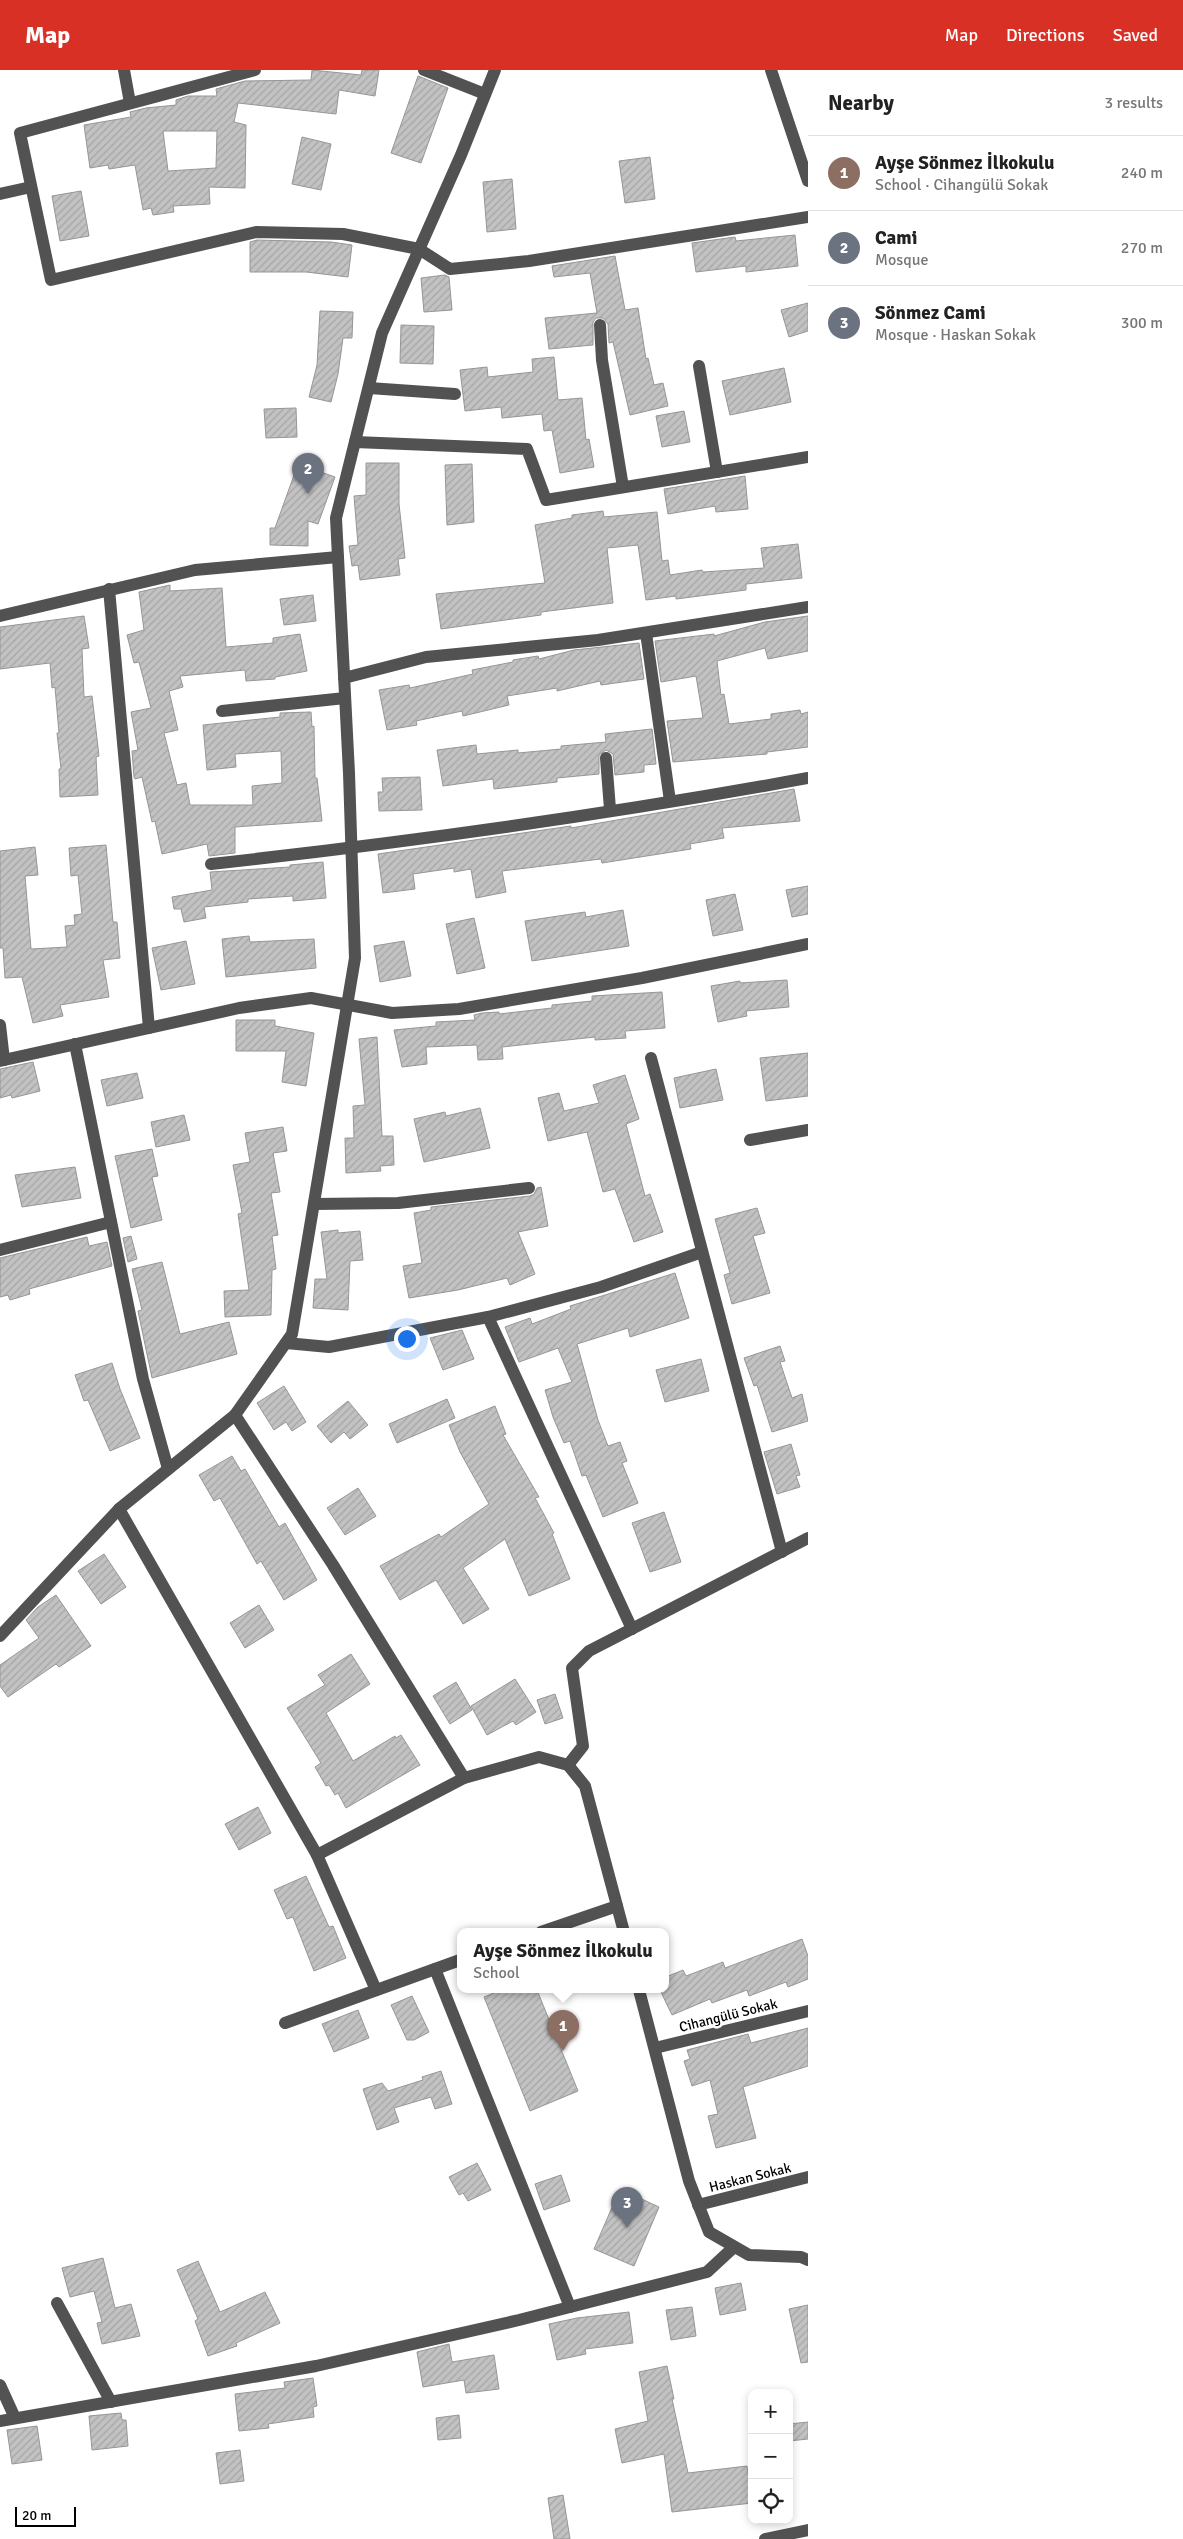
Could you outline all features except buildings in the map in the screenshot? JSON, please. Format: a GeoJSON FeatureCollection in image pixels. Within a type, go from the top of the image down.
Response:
{"type":"FeatureCollection","features":[{"type":"Feature","properties":{"kind":"street"},"geometry":{"type":"LineString","coordinates":[[124,70],[130,103]]}},
{"type":"Feature","properties":{"kind":"street"},"geometry":{"type":"LineString","coordinates":[[255,70],[20,133],[51,280],[256,232],[344,234],[419,249],[450,269],[529,261],[808,217]]}},
{"type":"Feature","properties":{"kind":"street"},"geometry":{"type":"LineString","coordinates":[[424,70],[485,94]]}},
{"type":"Feature","properties":{"kind":"street"},"geometry":{"type":"LineString","coordinates":[[0,1636],[120,1509],[235,1415],[292,1334],[355,958],[336,518],[382,333],[495,70]]}},
{"type":"Feature","properties":{"kind":"street"},"geometry":{"type":"LineString","coordinates":[[771,70],[808,180]]}},
{"type":"Feature","properties":{"kind":"street"},"geometry":{"type":"LineString","coordinates":[[0,194],[32,187]]}},
{"type":"Feature","properties":{"kind":"street"},"geometry":{"type":"LineString","coordinates":[[600,325],[602,360],[623,487]]}},
{"type":"Feature","properties":{"kind":"street"},"geometry":{"type":"LineString","coordinates":[[699,366],[717,472]]}},
{"type":"Feature","properties":{"kind":"street"},"geometry":{"type":"LineString","coordinates":[[369,388],[455,394]]}},
{"type":"Feature","properties":{"kind":"street"},"geometry":{"type":"LineString","coordinates":[[355,442],[527,449],[546,500],[808,457]]}},
{"type":"Feature","properties":{"kind":"street"},"geometry":{"type":"LineString","coordinates":[[0,616],[195,570],[338,557]]}},
{"type":"Feature","properties":{"kind":"street"},"geometry":{"type":"LineString","coordinates":[[109,589],[149,1028]]}},
{"type":"Feature","properties":{"kind":"street"},"geometry":{"type":"LineString","coordinates":[[344,678],[426,657],[598,640],[808,608]]}},
{"type":"Feature","properties":{"kind":"street"},"geometry":{"type":"LineString","coordinates":[[646,633],[670,801]]}},
{"type":"Feature","properties":{"kind":"street"},"geometry":{"type":"LineString","coordinates":[[222,711],[345,698]]}},
{"type":"Feature","properties":{"kind":"street"},"geometry":{"type":"LineString","coordinates":[[606,758],[610,809]]}},
{"type":"Feature","properties":{"kind":"street"},"geometry":{"type":"LineString","coordinates":[[211,864],[351,848],[670,801],[808,778]]}},
{"type":"Feature","properties":{"kind":"street"},"geometry":{"type":"LineString","coordinates":[[0,1025],[2,1061],[239,1008],[311,998],[348,1003],[392,1013],[459,1009],[642,978],[808,944]]}},
{"type":"Feature","properties":{"kind":"street"},"geometry":{"type":"LineString","coordinates":[[75,1044],[143,1379],[168,1469]]}},
{"type":"Feature","properties":{"kind":"street"},"geometry":{"type":"LineString","coordinates":[[651,1058],[782,1552]]}},
{"type":"Feature","properties":{"kind":"street"},"geometry":{"type":"LineString","coordinates":[[750,1140],[808,1130]]}},
{"type":"Feature","properties":{"kind":"street"},"geometry":{"type":"LineString","coordinates":[[314,1204],[398,1203],[529,1188]]}},
{"type":"Feature","properties":{"kind":"street"},"geometry":{"type":"LineString","coordinates":[[0,1250],[112,1222]]}},
{"type":"Feature","properties":{"kind":"street"},"geometry":{"type":"LineString","coordinates":[[286,1343],[330,1347],[488,1317],[601,1287],[702,1252]]}},
{"type":"Feature","properties":{"kind":"street"},"geometry":{"type":"LineString","coordinates":[[488,1317],[632,1630]]}},
{"type":"Feature","properties":{"kind":"street"},"geometry":{"type":"LineString","coordinates":[[235,1415],[333,1565],[464,1778]]}},
{"type":"Feature","properties":{"kind":"street"},"geometry":{"type":"LineString","coordinates":[[120,1509],[317,1855],[376,1990]]}},
{"type":"Feature","properties":{"kind":"street"},"geometry":{"type":"LineString","coordinates":[[568,1765],[583,1746],[572,1668],[589,1651],[808,1538]]}},
{"type":"Feature","properties":{"kind":"street"},"geometry":{"type":"LineString","coordinates":[[317,1855],[464,1778],[539,1757],[568,1765],[585,1786],[623,1928]]}},
{"type":"Feature","properties":{"kind":"street"},"geometry":{"type":"LineString","coordinates":[[553,1928],[617,1906]]}},
{"type":"Feature","properties":{"kind":"street"},"geometry":{"type":"LineString","coordinates":[[285,2023],[457,1961]]}},
{"type":"Feature","properties":{"kind":"street"},"geometry":{"type":"LineString","coordinates":[[435,1969],[570,2307]]}},
{"type":"Feature","properties":{"kind":"street"},"geometry":{"type":"LineString","coordinates":[[640,1993],[690,2181],[709,2232],[749,2255],[808,2260]]}},
{"type":"Feature","properties":{"kind":"street","name":"Cihangülü Sokak"},"geometry":{"type":"LineString","coordinates":[[654,2048],[808,2011]]}},
{"type":"Feature","properties":{"kind":"street","name":"Haskan Sokak"},"geometry":{"type":"LineString","coordinates":[[698,2205],[808,2177]]}},
{"type":"Feature","properties":{"kind":"street"},"geometry":{"type":"LineString","coordinates":[[0,2421],[316,2366],[570,2307],[707,2272],[734,2246]]}},
{"type":"Feature","properties":{"kind":"street"},"geometry":{"type":"LineString","coordinates":[[58,2303],[111,2402]]}},
{"type":"Feature","properties":{"kind":"street"},"geometry":{"type":"LineString","coordinates":[[0,2385],[15,2418]]}},
{"type":"Feature","properties":{"kind":"street"},"geometry":{"type":"LineString","coordinates":[[765,2539],[808,2530]]}},
{"type":"Feature","properties":{"kind":"place","name":"Cami"},"geometry":{"type":"Point","coordinates":[308,494]}},
{"type":"Feature","properties":{"kind":"place","name":"Ayşe Sönmez İlkokulu"},"geometry":{"type":"Point","coordinates":[563,2051]}},
{"type":"Feature","properties":{"kind":"place","name":"Sönmez Cami"},"geometry":{"type":"Point","coordinates":[627,2228]}}]}
